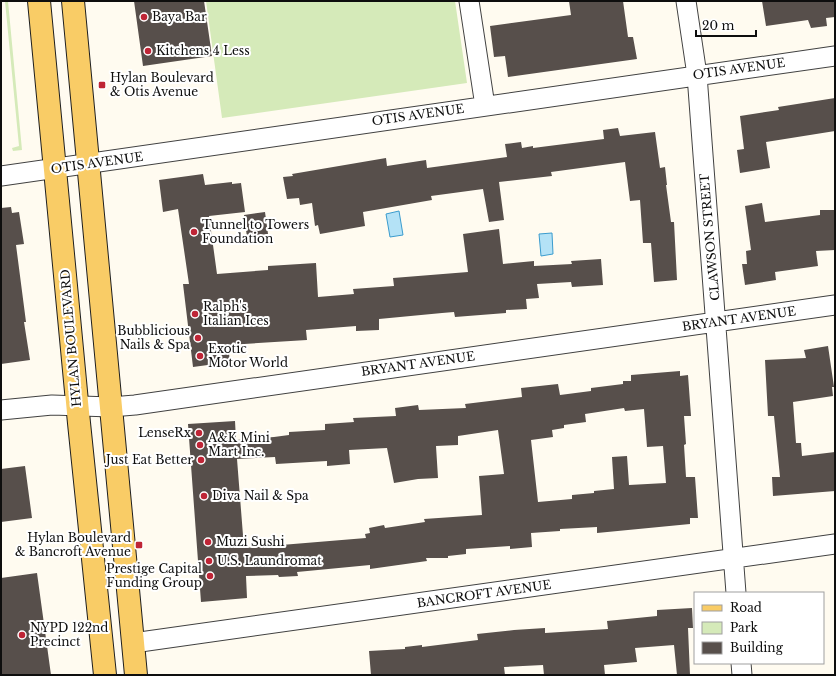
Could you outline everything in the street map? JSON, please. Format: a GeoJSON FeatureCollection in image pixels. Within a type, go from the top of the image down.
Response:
{"type":"FeatureCollection","features":[{"type":"Feature","properties":{"kind":"main road","name":"HYLAN BOULEVARD"},"geometry":{"type":"LineString","coordinates":[[39,1],[54,169],[105,675]]}},
{"type":"Feature","properties":{"kind":"main road"},"geometry":{"type":"LineString","coordinates":[[73,1],[136,675]]}},
{"type":"Feature","properties":{"kind":"main road"},"geometry":{"type":"LineString","coordinates":[[92,548],[123,543]]}},
{"type":"Feature","properties":{"kind":"street"},"geometry":{"type":"LineString","coordinates":[[470,1],[485,106]]}},
{"type":"Feature","properties":{"kind":"street","name":"CLAWSON STREET"},"geometry":{"type":"LineString","coordinates":[[686,1],[697,75],[736,592]]}},
{"type":"Feature","properties":{"kind":"street","name":"OTIS AVENUE"},"geometry":{"type":"LineString","coordinates":[[1,176],[835,56]]}},
{"type":"Feature","properties":{"kind":"street","name":"BRYANT AVENUE"},"geometry":{"type":"LineString","coordinates":[[1,410],[52,405],[111,407],[835,305]]}},
{"type":"Feature","properties":{"kind":"street","name":"BANCROFT AVENUE"},"geometry":{"type":"LineString","coordinates":[[133,643],[835,544]]}},
{"type":"Feature","properties":{"kind":"street"},"geometry":{"type":"LineString","coordinates":[[741,664],[742,675]]}},
{"type":"Feature","properties":{"kind":"green space"},"geometry":{"type":"Polygon","coordinates":[[[5,1],[8,1],[22,150],[13,151],[12,148],[19,146],[5,1]]]}},
{"type":"Feature","properties":{"kind":"green space"},"geometry":{"type":"Polygon","coordinates":[[[206,1],[455,1],[467,83],[222,118],[206,1]]]}},
{"type":"Feature","properties":{"kind":"water"},"geometry":{"type":"Polygon","coordinates":[[[399,211],[403,235],[390,237],[386,214],[399,211]]]}},
{"type":"Feature","properties":{"kind":"water"},"geometry":{"type":"Polygon","coordinates":[[[552,233],[553,254],[541,256],[539,234],[552,233]]]}},
{"type":"Feature","properties":{"kind":"building"},"geometry":{"type":"Polygon","coordinates":[[[134,1],[204,1],[212,56],[143,66],[134,1]]]}},
{"type":"Feature","properties":{"kind":"building"},"geometry":{"type":"Polygon","coordinates":[[[569,1],[623,1],[628,37],[633,37],[637,59],[508,77],[505,56],[494,57],[490,26],[571,15],[569,1]]]}},
{"type":"Feature","properties":{"kind":"building"},"geometry":{"type":"Polygon","coordinates":[[[762,1],[835,1],[835,17],[826,18],[827,26],[811,28],[808,20],[766,26],[762,1]]]}},
{"type":"Feature","properties":{"kind":"building"},"geometry":{"type":"Polygon","coordinates":[[[835,98],[835,131],[766,142],[770,168],[740,173],[737,150],[744,149],[740,116],[779,110],[778,107],[835,98]]]}},
{"type":"Feature","properties":{"kind":"building"},"geometry":{"type":"Polygon","coordinates":[[[618,128],[620,136],[655,132],[660,168],[665,167],[671,222],[674,222],[677,280],[654,282],[651,243],[643,243],[640,200],[630,201],[625,162],[551,172],[552,176],[499,182],[504,220],[489,222],[483,189],[431,196],[432,200],[363,212],[365,226],[320,234],[318,225],[315,226],[312,203],[300,205],[299,198],[287,199],[283,177],[293,176],[292,174],[386,158],[387,166],[426,160],[427,168],[507,157],[505,144],[521,142],[522,148],[533,146],[533,148],[604,139],[603,130],[618,128]]]}},
{"type":"Feature","properties":{"kind":"building"},"geometry":{"type":"Polygon","coordinates":[[[203,174],[205,185],[232,182],[232,184],[241,183],[245,212],[209,216],[217,274],[268,270],[268,266],[316,263],[318,297],[354,294],[353,289],[394,286],[393,278],[468,272],[463,234],[499,229],[503,264],[534,261],[534,266],[572,264],[571,261],[601,259],[603,285],[572,287],[571,282],[537,284],[539,298],[526,299],[527,309],[506,310],[506,313],[455,317],[454,312],[379,319],[379,330],[356,331],[356,326],[306,330],[307,340],[228,345],[230,362],[193,367],[183,284],[189,284],[178,209],[163,212],[159,180],[203,174]]]}},
{"type":"Feature","properties":{"kind":"building"},"geometry":{"type":"Polygon","coordinates":[[[762,203],[765,222],[820,215],[820,210],[835,210],[835,250],[816,251],[818,266],[775,272],[776,280],[745,285],[742,264],[747,264],[746,251],[751,250],[745,206],[762,203]]]}},
{"type":"Feature","properties":{"kind":"building"},"geometry":{"type":"Polygon","coordinates":[[[11,207],[12,213],[19,212],[24,244],[16,245],[26,322],[24,322],[30,360],[1,364],[1,208],[11,207]]]}},
{"type":"Feature","properties":{"kind":"building"},"geometry":{"type":"Polygon","coordinates":[[[265,212],[268,234],[247,237],[244,215],[265,212]]]}},
{"type":"Feature","properties":{"kind":"building"},"geometry":{"type":"Polygon","coordinates":[[[828,346],[834,387],[832,387],[833,396],[793,402],[796,443],[801,443],[802,456],[835,452],[835,491],[773,496],[772,477],[780,477],[774,416],[768,416],[765,360],[806,358],[804,350],[828,346]]]}},
{"type":"Feature","properties":{"kind":"building"},"geometry":{"type":"Polygon","coordinates":[[[680,371],[680,376],[688,375],[691,416],[684,416],[686,477],[695,477],[698,518],[690,518],[690,524],[597,533],[597,527],[560,529],[560,531],[531,533],[532,547],[510,549],[510,546],[466,549],[466,554],[448,556],[448,558],[426,558],[427,561],[370,569],[370,565],[297,572],[298,576],[246,576],[247,598],[201,602],[188,424],[235,421],[236,440],[274,437],[289,435],[289,432],[325,430],[325,424],[354,422],[353,418],[396,416],[395,408],[418,405],[419,410],[466,408],[465,404],[522,397],[521,388],[558,384],[560,395],[591,391],[591,388],[623,384],[623,381],[631,381],[631,375],[680,371]],[[624,408],[585,414],[586,422],[564,425],[564,428],[552,430],[553,437],[531,440],[538,502],[572,499],[572,495],[614,489],[612,457],[627,456],[629,485],[666,483],[663,446],[647,447],[644,409],[625,411],[624,408]],[[498,430],[458,436],[458,445],[436,446],[438,478],[418,479],[394,483],[387,448],[349,450],[350,464],[327,466],[327,461],[276,464],[275,457],[237,459],[244,548],[366,538],[365,534],[370,533],[369,528],[384,525],[385,528],[425,522],[424,519],[482,515],[479,476],[504,474],[498,430]]]}},
{"type":"Feature","properties":{"kind":"building"},"geometry":{"type":"Polygon","coordinates":[[[25,466],[32,518],[1,522],[1,469],[25,466]]]}},
{"type":"Feature","properties":{"kind":"building"},"geometry":{"type":"Polygon","coordinates":[[[37,573],[51,675],[1,675],[1,578],[37,573]]]}},
{"type":"Feature","properties":{"kind":"building"},"geometry":{"type":"Polygon","coordinates":[[[692,608],[693,628],[688,628],[690,675],[677,675],[674,645],[635,648],[637,662],[604,665],[605,675],[544,675],[543,665],[504,667],[505,675],[371,675],[369,651],[405,649],[405,647],[422,645],[422,647],[478,640],[477,634],[514,630],[545,628],[545,633],[608,629],[607,621],[657,616],[657,610],[692,608]]]}},
{"type":"Feature","properties":{"kind":"place","name":"Baya Bar"},"geometry":{"type":"Point","coordinates":[144,17]}},
{"type":"Feature","properties":{"kind":"place","name":"Kitchens 4 Less"},"geometry":{"type":"Point","coordinates":[148,51]}},
{"type":"Feature","properties":{"kind":"place","name":"Hylan Boulevard & Otis Avenue"},"geometry":{"type":"Point","coordinates":[102,85]}},
{"type":"Feature","properties":{"kind":"place","name":"Tunnel to Towers Foundation"},"geometry":{"type":"Point","coordinates":[194,232]}},
{"type":"Feature","properties":{"kind":"place","name":"Ralph's Italian Ices"},"geometry":{"type":"Point","coordinates":[195,314]}},
{"type":"Feature","properties":{"kind":"place","name":"Bubblicious Nails & Spa"},"geometry":{"type":"Point","coordinates":[198,338]}},
{"type":"Feature","properties":{"kind":"place","name":"Exotic Motor World"},"geometry":{"type":"Point","coordinates":[200,356]}},
{"type":"Feature","properties":{"kind":"place","name":"LenseRx"},"geometry":{"type":"Point","coordinates":[199,433]}},
{"type":"Feature","properties":{"kind":"place","name":"A&K Mini Mart Inc."},"geometry":{"type":"Point","coordinates":[200,445]}},
{"type":"Feature","properties":{"kind":"place","name":"Just Eat Better"},"geometry":{"type":"Point","coordinates":[201,460]}},
{"type":"Feature","properties":{"kind":"place","name":"Diva Nail & Spa"},"geometry":{"type":"Point","coordinates":[204,496]}},
{"type":"Feature","properties":{"kind":"place","name":"Muzi Sushi"},"geometry":{"type":"Point","coordinates":[208,542]}},
{"type":"Feature","properties":{"kind":"place","name":"Hylan Boulevard & Bancroft Avenue"},"geometry":{"type":"Point","coordinates":[139,545]}},
{"type":"Feature","properties":{"kind":"place","name":"U.S. Laundromat"},"geometry":{"type":"Point","coordinates":[209,561]}},
{"type":"Feature","properties":{"kind":"place","name":"Prestige Capital Funding Group"},"geometry":{"type":"Point","coordinates":[210,576]}},
{"type":"Feature","properties":{"kind":"place","name":"NYPD 122nd Precinct"},"geometry":{"type":"Point","coordinates":[22,635]}}]}
